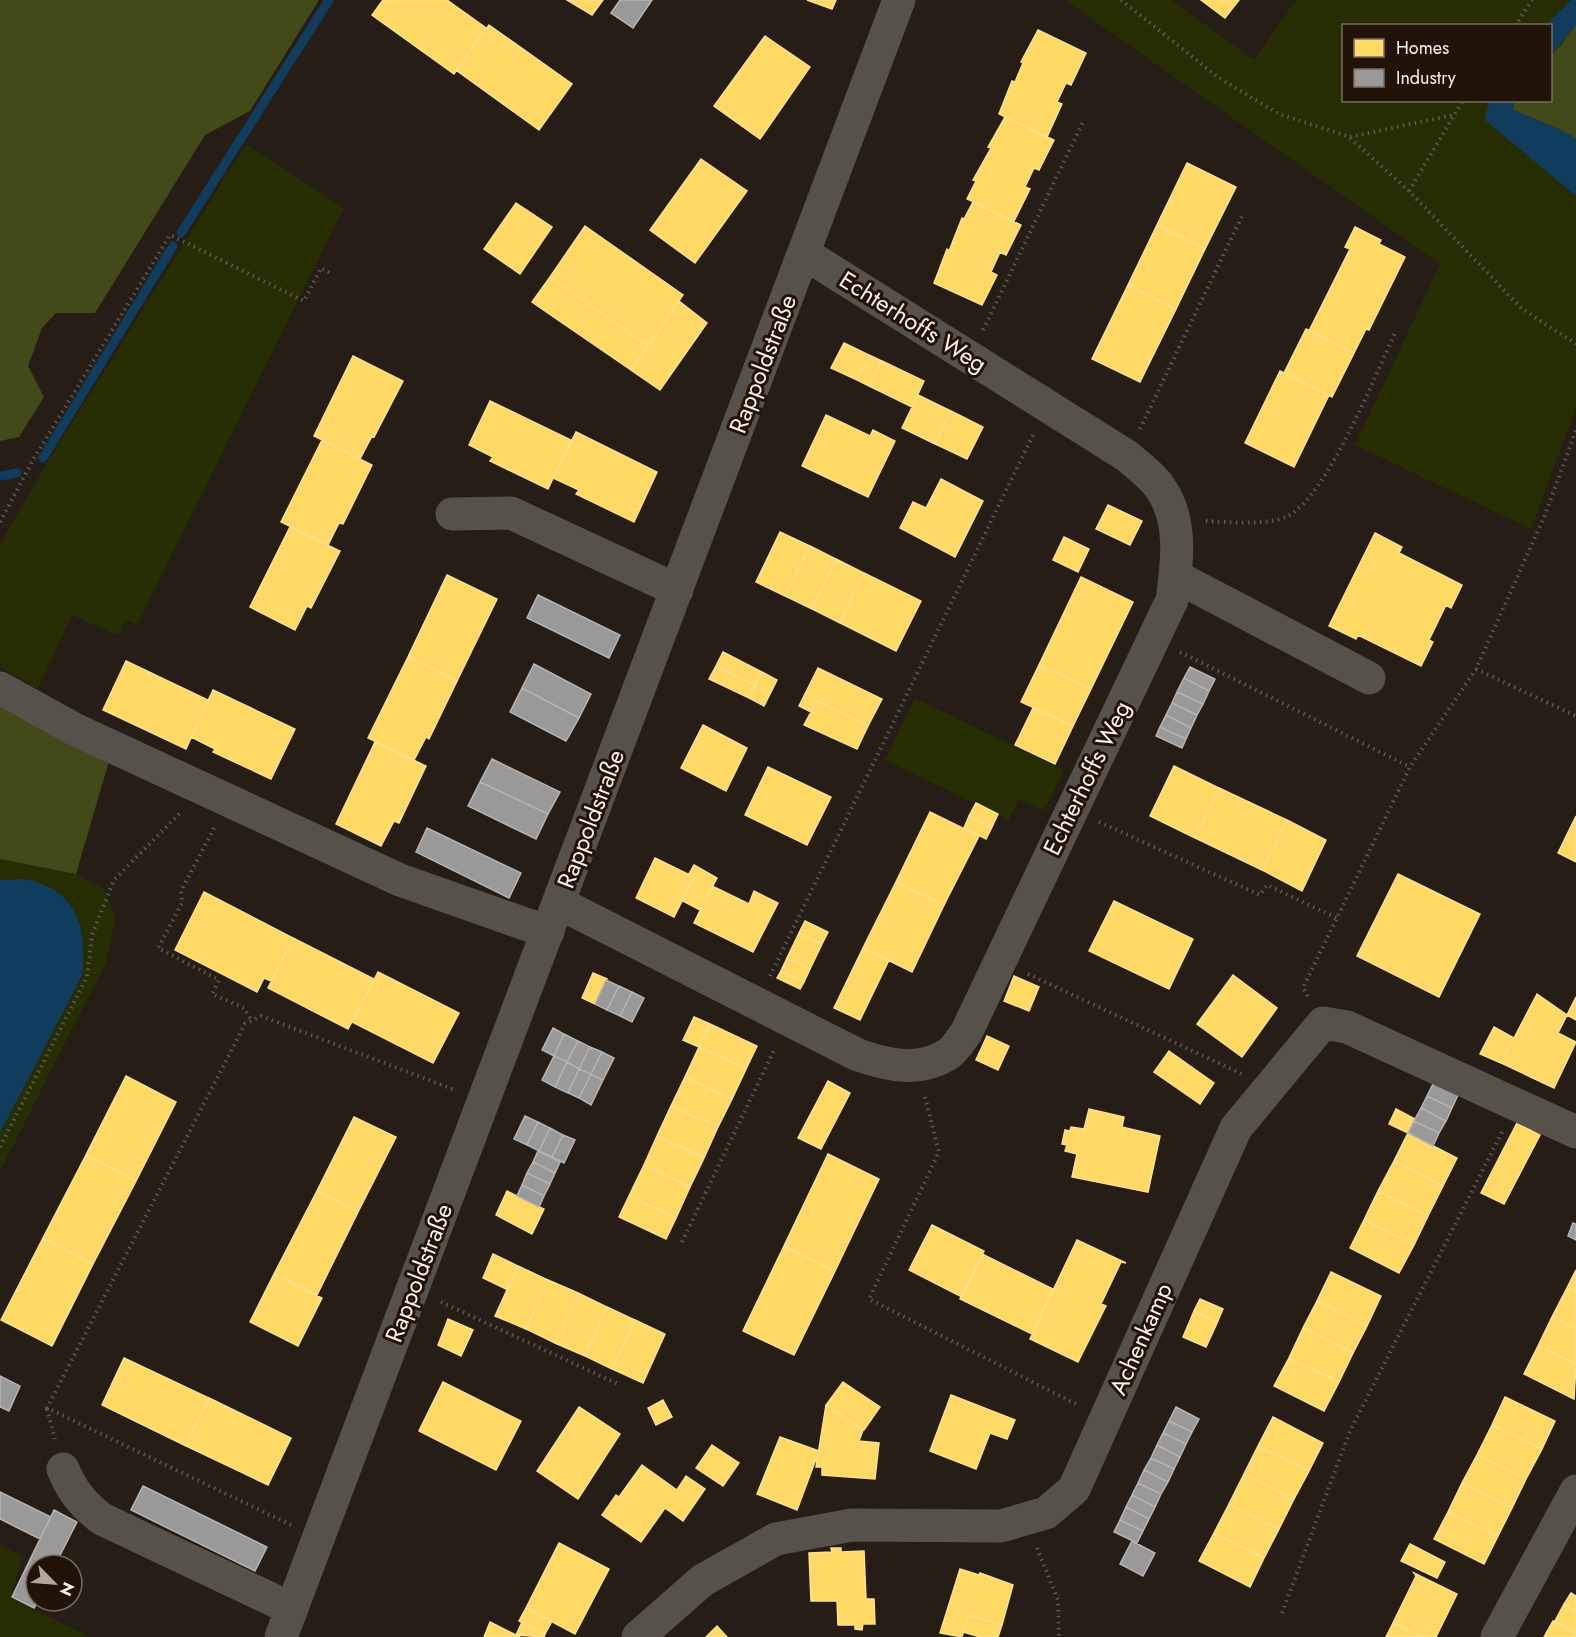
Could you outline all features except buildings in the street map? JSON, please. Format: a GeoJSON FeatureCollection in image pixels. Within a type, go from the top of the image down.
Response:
{"type":"FeatureCollection","features":[{"type":"Feature","properties":{"kind":"street","name":"Rappoldstraße"},"geometry":{"type":"LineString","coordinates":[[287,1623],[899,0]]}},
{"type":"Feature","properties":{"kind":"street","name":"Echterhoffs Weg"},"geometry":{"type":"LineString","coordinates":[[0,688],[74,729],[400,880],[553,917],[757,1004],[858,1055],[885,1065],[918,1066],[948,1054],[966,1033],[1172,600],[1178,558],[1175,521],[1161,489],[1127,456],[805,254]]}},
{"type":"Feature","properties":{"kind":"street"},"geometry":{"type":"LineString","coordinates":[[452,514],[511,513],[677,590]]}},
{"type":"Feature","properties":{"kind":"street"},"geometry":{"type":"LineString","coordinates":[[1175,576],[1369,678]]}},
{"type":"Feature","properties":{"kind":"street"},"geometry":{"type":"LineString","coordinates":[[1323,1023],[1347,1027],[1576,1132]]}},
{"type":"Feature","properties":{"kind":"street","name":"Achenkamp"},"geometry":{"type":"LineString","coordinates":[[638,1637],[703,1580],[776,1539],[852,1525],[1001,1526],[1046,1514],[1074,1489],[1236,1128],[1323,1023]]}},
{"type":"Feature","properties":{"kind":"street"},"geometry":{"type":"LineString","coordinates":[[63,1469],[71,1487],[85,1507],[102,1519],[287,1623]]}},
{"type":"Feature","properties":{"kind":"street"},"geometry":{"type":"LineString","coordinates":[[1497,1637],[1576,1491]]}},
{"type":"Feature","properties":{"kind":"path"},"geometry":{"type":"LineString","coordinates":[[1121,0],[1219,78],[1279,114],[1350,137],[1409,191],[1521,308],[1576,344]]}},
{"type":"Feature","properties":{"kind":"path"},"geometry":{"type":"LineString","coordinates":[[1516,24],[1532,0]]}},
{"type":"Feature","properties":{"kind":"path"},"geometry":{"type":"LineString","coordinates":[[1409,191],[1461,102]]}},
{"type":"Feature","properties":{"kind":"path"},"geometry":{"type":"LineString","coordinates":[[1350,137],[1453,115]]}},
{"type":"Feature","properties":{"kind":"path"},"geometry":{"type":"LineString","coordinates":[[969,358],[1083,122]]}},
{"type":"Feature","properties":{"kind":"path"},"geometry":{"type":"LineString","coordinates":[[1127,456],[1242,216]]}},
{"type":"Feature","properties":{"kind":"path"},"geometry":{"type":"LineString","coordinates":[[0,522],[33,460],[170,236],[304,301],[321,268],[330,273]]}},
{"type":"Feature","properties":{"kind":"path"},"geometry":{"type":"LineString","coordinates":[[1175,521],[1255,522],[1287,517],[1308,500],[1324,478],[1396,331]]}},
{"type":"Feature","properties":{"kind":"path"},"geometry":{"type":"LineString","coordinates":[[757,1004],[1047,406]]}},
{"type":"Feature","properties":{"kind":"path"},"geometry":{"type":"LineString","coordinates":[[1323,1023],[1303,988],[1410,767],[1476,669],[1545,515],[1576,430]]}},
{"type":"Feature","properties":{"kind":"path"},"geometry":{"type":"LineString","coordinates":[[1154,639],[1410,767]]}},
{"type":"Feature","properties":{"kind":"path"},"geometry":{"type":"LineString","coordinates":[[1476,669],[1576,716]]}},
{"type":"Feature","properties":{"kind":"path"},"geometry":{"type":"LineString","coordinates":[[216,795],[181,891],[182,903],[158,948],[219,980],[213,994],[244,1008],[252,1021]]}},
{"type":"Feature","properties":{"kind":"path"},"geometry":{"type":"LineString","coordinates":[[0,1147],[87,977],[92,935],[114,880],[216,795]]}},
{"type":"Feature","properties":{"kind":"path"},"geometry":{"type":"LineString","coordinates":[[1071,810],[1260,896],[1267,885],[1337,918]]}},
{"type":"Feature","properties":{"kind":"path"},"geometry":{"type":"LineString","coordinates":[[1000,961],[1269,1087]]}},
{"type":"Feature","properties":{"kind":"path"},"geometry":{"type":"LineString","coordinates":[[319,1538],[47,1408],[245,1024],[261,1016],[484,1101]]}},
{"type":"Feature","properties":{"kind":"path"},"geometry":{"type":"LineString","coordinates":[[682,1242],[789,1020]]}},
{"type":"Feature","properties":{"kind":"path"},"geometry":{"type":"LineString","coordinates":[[918,1066],[939,1152],[869,1299],[1106,1418]]}},
{"type":"Feature","properties":{"kind":"path"},"geometry":{"type":"LineString","coordinates":[[1282,1613],[1350,1431],[1516,1104]]}},
{"type":"Feature","properties":{"kind":"path"},"geometry":{"type":"LineString","coordinates":[[413,1289],[620,1385]]}},
{"type":"Feature","properties":{"kind":"path"},"geometry":{"type":"LineString","coordinates":[[1026,1519],[1058,1600],[1059,1637]]}},
{"type":"Feature","properties":{"kind":"green space"},"geometry":{"type":"Polygon","coordinates":[[[0,0],[319,0],[250,111],[205,135],[95,313],[56,313],[42,328],[28,366],[44,397],[19,437],[0,441],[0,0]]]}},
{"type":"Feature","properties":{"kind":"green space"},"geometry":{"type":"Polygon","coordinates":[[[1065,0],[1171,0],[1254,60],[1296,0],[1576,0],[1576,408],[1531,529],[1355,445],[1440,264],[1065,0]]]}},
{"type":"Feature","properties":{"kind":"green space"},"geometry":{"type":"Polygon","coordinates":[[[1576,25],[1576,139],[1559,129],[1513,110],[1514,102],[1552,102],[1552,54],[1576,25]]]}},
{"type":"Feature","properties":{"kind":"green space"},"geometry":{"type":"Polygon","coordinates":[[[246,144],[344,208],[137,625],[126,620],[119,636],[72,615],[38,689],[0,667],[0,544],[47,463],[246,144]]]}},
{"type":"Feature","properties":{"kind":"green space"},"geometry":{"type":"Polygon","coordinates":[[[915,698],[1064,770],[1044,811],[1019,799],[1009,820],[885,760],[915,698]]]}},
{"type":"Feature","properties":{"kind":"green space"},"geometry":{"type":"Polygon","coordinates":[[[0,703],[109,761],[76,874],[0,859],[0,703]]]}},
{"type":"Feature","properties":{"kind":"green space"},"geometry":{"type":"Polygon","coordinates":[[[0,859],[76,874],[104,889],[116,917],[106,963],[0,1171],[0,1133],[82,976],[83,953],[82,933],[77,916],[69,902],[58,892],[42,885],[0,880],[0,859]]]}},
{"type":"Feature","properties":{"kind":"green space"},"geometry":{"type":"Polygon","coordinates":[[[0,1544],[23,1557],[10,1598],[24,1605],[24,1613],[41,1613],[91,1637],[0,1637],[0,1544]]]}},
{"type":"Feature","properties":{"kind":"water"},"geometry":{"type":"Polygon","coordinates":[[[1571,0],[1576,0],[1576,25],[1552,54],[1552,24],[1547,24],[1571,0]]]}},
{"type":"Feature","properties":{"kind":"water"},"geometry":{"type":"Polygon","coordinates":[[[1489,102],[1514,102],[1513,110],[1559,129],[1576,139],[1576,196],[1485,120],[1489,102]]]}},
{"type":"Feature","properties":{"kind":"water"},"geometry":{"type":"Polygon","coordinates":[[[23,879],[56,891],[75,912],[83,941],[82,976],[0,1133],[0,880],[23,879]]]}},
{"type":"Feature","properties":{"kind":"waterway"},"geometry":{"type":"LineString","coordinates":[[181,233],[329,0]]}},
{"type":"Feature","properties":{"kind":"waterway"},"geometry":{"type":"LineString","coordinates":[[43,458],[173,246]]}},
{"type":"Feature","properties":{"kind":"waterway"},"geometry":{"type":"LineString","coordinates":[[0,476],[17,473]]}}]}
